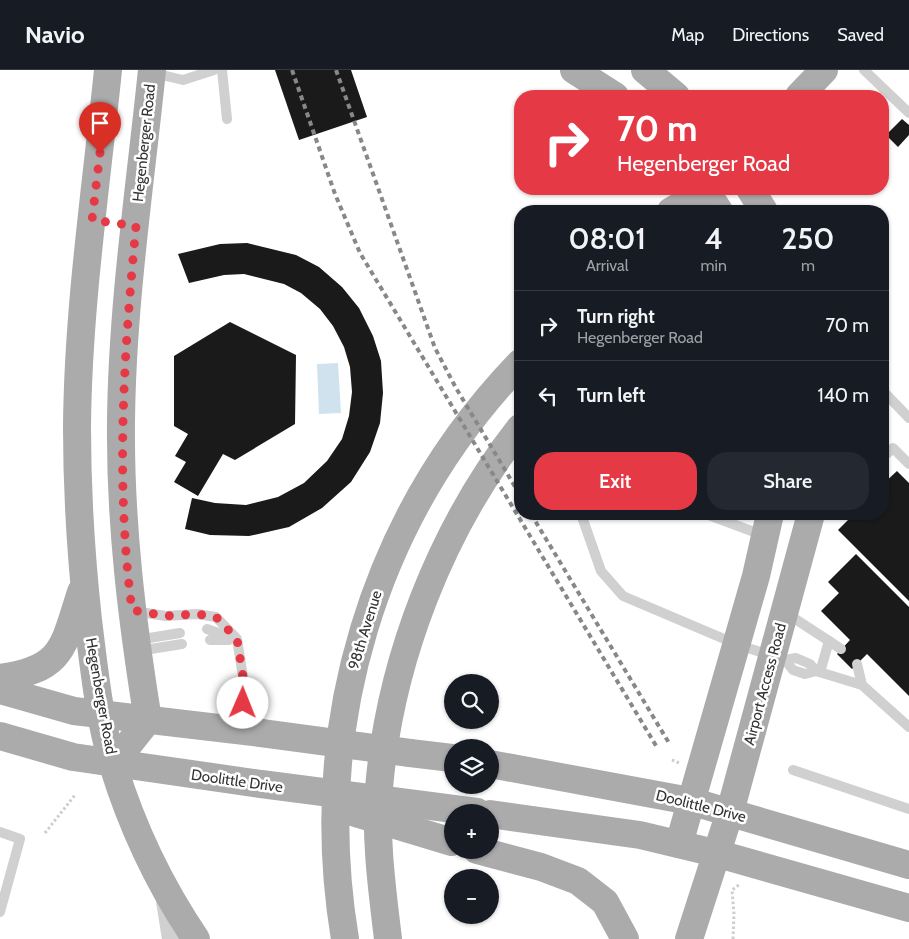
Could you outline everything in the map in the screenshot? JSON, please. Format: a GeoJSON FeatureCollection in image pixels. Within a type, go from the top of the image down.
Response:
{"type":"FeatureCollection","features":[{"type":"Feature","properties":{"kind":"main road","name":"Hegenberger Road"},"geometry":{"type":"LineString","coordinates":[[108,70],[81,343],[77,425],[78,502],[84,584],[101,715],[113,764]]}},
{"type":"Feature","properties":{"kind":"main road"},"geometry":{"type":"LineString","coordinates":[[574,70],[606,90]]}},
{"type":"Feature","properties":{"kind":"main road"},"geometry":{"type":"LineString","coordinates":[[645,70],[669,90]]}},
{"type":"Feature","properties":{"kind":"main road"},"geometry":{"type":"LineString","coordinates":[[805,90],[824,70]]}},
{"type":"Feature","properties":{"kind":"main road","name":"Hegenberger Road"},"geometry":{"type":"LineString","coordinates":[[113,764],[148,720],[136,646],[122,502],[121,423],[124,346],[152,71]]}},
{"type":"Feature","properties":{"kind":"main road"},"geometry":{"type":"LineString","coordinates":[[688,205],[708,198]]}},
{"type":"Feature","properties":{"kind":"main road"},"geometry":{"type":"LineString","coordinates":[[92,220],[136,226]]}},
{"type":"Feature","properties":{"kind":"main road","name":"98th Avenue"},"geometry":{"type":"LineString","coordinates":[[345,939],[340,905],[335,836],[336,770],[344,705],[360,637],[386,567],[420,495],[462,431],[514,370]]}},
{"type":"Feature","properties":{"kind":"main road"},"geometry":{"type":"LineString","coordinates":[[388,939],[379,842],[379,788],[388,730],[402,667],[428,590],[460,520],[502,451],[514,436]]}},
{"type":"Feature","properties":{"kind":"main road","name":"Airport Access Road"},"geometry":{"type":"LineString","coordinates":[[689,939],[779,658],[785,612],[809,520]]}},
{"type":"Feature","properties":{"kind":"main road"},"geometry":{"type":"LineString","coordinates":[[679,844],[768,525]]}},
{"type":"Feature","properties":{"kind":"main road"},"geometry":{"type":"LineString","coordinates":[[0,678],[31,673],[48,663],[63,647],[84,584]]}},
{"type":"Feature","properties":{"kind":"main road"},"geometry":{"type":"LineString","coordinates":[[0,690],[74,711],[444,757]]}},
{"type":"Feature","properties":{"kind":"main road","name":"Doolittle Drive"},"geometry":{"type":"LineString","coordinates":[[0,736],[72,757],[113,764],[444,808]]}},
{"type":"Feature","properties":{"kind":"main road"},"geometry":{"type":"LineString","coordinates":[[113,764],[135,827],[158,877],[196,939]]}},
{"type":"Feature","properties":{"kind":"main road","name":"Doolittle Drive"},"geometry":{"type":"LineString","coordinates":[[499,766],[690,801],[909,865]]}},
{"type":"Feature","properties":{"kind":"main road"},"geometry":{"type":"LineString","coordinates":[[261,784],[444,840]]}},
{"type":"Feature","properties":{"kind":"main road"},"geometry":{"type":"LineString","coordinates":[[499,815],[640,836],[679,844],[909,908]]}},
{"type":"Feature","properties":{"kind":"main road"},"geometry":{"type":"LineString","coordinates":[[499,856],[578,881],[605,902],[626,939]]}},
{"type":"Feature","properties":{"kind":"main road"},"geometry":{"type":"LineString","coordinates":[[383,901],[400,939]]}},
{"type":"Feature","properties":{"kind":"street"},"geometry":{"type":"LineString","coordinates":[[158,877],[168,911],[172,939]]}},
{"type":"Feature","properties":{"kind":"lane"},"geometry":{"type":"LineString","coordinates":[[152,71],[183,80],[214,70]]}},
{"type":"Feature","properties":{"kind":"lane"},"geometry":{"type":"LineString","coordinates":[[222,70],[228,119]]}},
{"type":"Feature","properties":{"kind":"lane"},"geometry":{"type":"LineString","coordinates":[[864,70],[884,90]]}},
{"type":"Feature","properties":{"kind":"lane"},"geometry":{"type":"LineString","coordinates":[[889,94],[909,114]]}},
{"type":"Feature","properties":{"kind":"lane"},"geometry":{"type":"LineString","coordinates":[[889,397],[909,418]]}},
{"type":"Feature","properties":{"kind":"lane"},"geometry":{"type":"LineString","coordinates":[[889,451],[892,448],[909,464]]}},
{"type":"Feature","properties":{"kind":"lane"},"geometry":{"type":"LineString","coordinates":[[583,520],[601,571],[623,596],[736,644],[779,658],[794,670],[805,674],[818,671],[862,686],[909,727]]}},
{"type":"Feature","properties":{"kind":"lane"},"geometry":{"type":"LineString","coordinates":[[740,520],[768,525]]}},
{"type":"Feature","properties":{"kind":"lane"},"geometry":{"type":"LineString","coordinates":[[132,610],[166,616],[197,614],[216,617],[237,639],[251,732]]}},
{"type":"Feature","properties":{"kind":"lane"},"geometry":{"type":"LineString","coordinates":[[785,612],[841,649]]}},
{"type":"Feature","properties":{"kind":"lane"},"geometry":{"type":"LineString","coordinates":[[207,629],[237,639]]}},
{"type":"Feature","properties":{"kind":"lane"},"geometry":{"type":"LineString","coordinates":[[136,646],[181,639]]}},
{"type":"Feature","properties":{"kind":"lane"},"geometry":{"type":"LineString","coordinates":[[210,640],[237,639]]}},
{"type":"Feature","properties":{"kind":"lane"},"geometry":{"type":"LineString","coordinates":[[818,671],[829,640]]}},
{"type":"Feature","properties":{"kind":"lane"},"geometry":{"type":"LineString","coordinates":[[857,664],[862,686]]}},
{"type":"Feature","properties":{"kind":"lane"},"geometry":{"type":"LineString","coordinates":[[792,770],[909,809]]}},
{"type":"Feature","properties":{"kind":"lane"},"geometry":{"type":"LineString","coordinates":[[0,832],[20,839],[0,912]]}},
{"type":"Feature","properties":{"kind":"path"},"geometry":{"type":"LineString","coordinates":[[45,833],[75,795]]}},
{"type":"Feature","properties":{"kind":"path"},"geometry":{"type":"LineString","coordinates":[[732,939],[734,914],[732,890],[735,886],[742,883]]}},
{"type":"Feature","properties":{"kind":"water"},"geometry":{"type":"Polygon","coordinates":[[[338,363],[341,413],[319,414],[317,364],[338,363]]]}},
{"type":"Feature","properties":{"kind":"building"},"geometry":{"type":"Polygon","coordinates":[[[275,70],[351,70],[367,117],[299,140],[275,70]]]}},
{"type":"Feature","properties":{"kind":"building"},"geometry":{"type":"Polygon","coordinates":[[[902,119],[909,125],[909,135],[898,147],[889,138],[889,132],[902,119]]]}},
{"type":"Feature","properties":{"kind":"building"},"geometry":{"type":"Polygon","coordinates":[[[247,243],[296,255],[319,267],[342,287],[359,308],[373,336],[381,361],[383,393],[380,423],[370,452],[351,482],[322,508],[289,527],[249,536],[210,535],[185,529],[192,498],[215,503],[246,505],[278,497],[304,483],[327,461],[342,439],[349,416],[352,392],[350,367],[344,347],[333,326],[320,309],[301,293],[284,284],[244,274],[224,275],[189,283],[178,254],[220,244],[247,243]]]}},
{"type":"Feature","properties":{"kind":"building"},"geometry":{"type":"Polygon","coordinates":[[[230,322],[296,355],[295,424],[235,460],[223,454],[198,496],[174,482],[186,462],[175,456],[188,434],[174,426],[174,356],[230,322]]]}},
{"type":"Feature","properties":{"kind":"building"},"geometry":{"type":"Polygon","coordinates":[[[897,471],[909,483],[909,601],[838,530],[848,520],[889,520],[889,478],[897,471]]]}},
{"type":"Feature","properties":{"kind":"building"},"geometry":{"type":"Polygon","coordinates":[[[856,554],[909,607],[909,696],[867,654],[852,669],[837,654],[850,640],[821,611],[839,593],[828,582],[856,554]]]}},
{"type":"Feature","properties":{"kind":"railway"},"geometry":{"type":"LineString","coordinates":[[292,70],[335,194],[360,253],[514,509]]}},
{"type":"Feature","properties":{"kind":"railway"},"geometry":{"type":"LineString","coordinates":[[336,70],[435,348],[456,388],[514,485]]}},
{"type":"Feature","properties":{"kind":"railway"},"geometry":{"type":"LineString","coordinates":[[520,520],[658,749]]}},
{"type":"Feature","properties":{"kind":"railway"},"geometry":{"type":"LineString","coordinates":[[535,520],[669,743]]}},
{"type":"Feature","properties":{"kind":"route"},"geometry":{"type":"LineString","coordinates":[[100,153],[92,220],[136,226],[124,346],[121,423],[122,502],[127,575],[132,610],[166,616],[197,614],[216,617],[237,639],[244,683],[243,703]]}}]}
